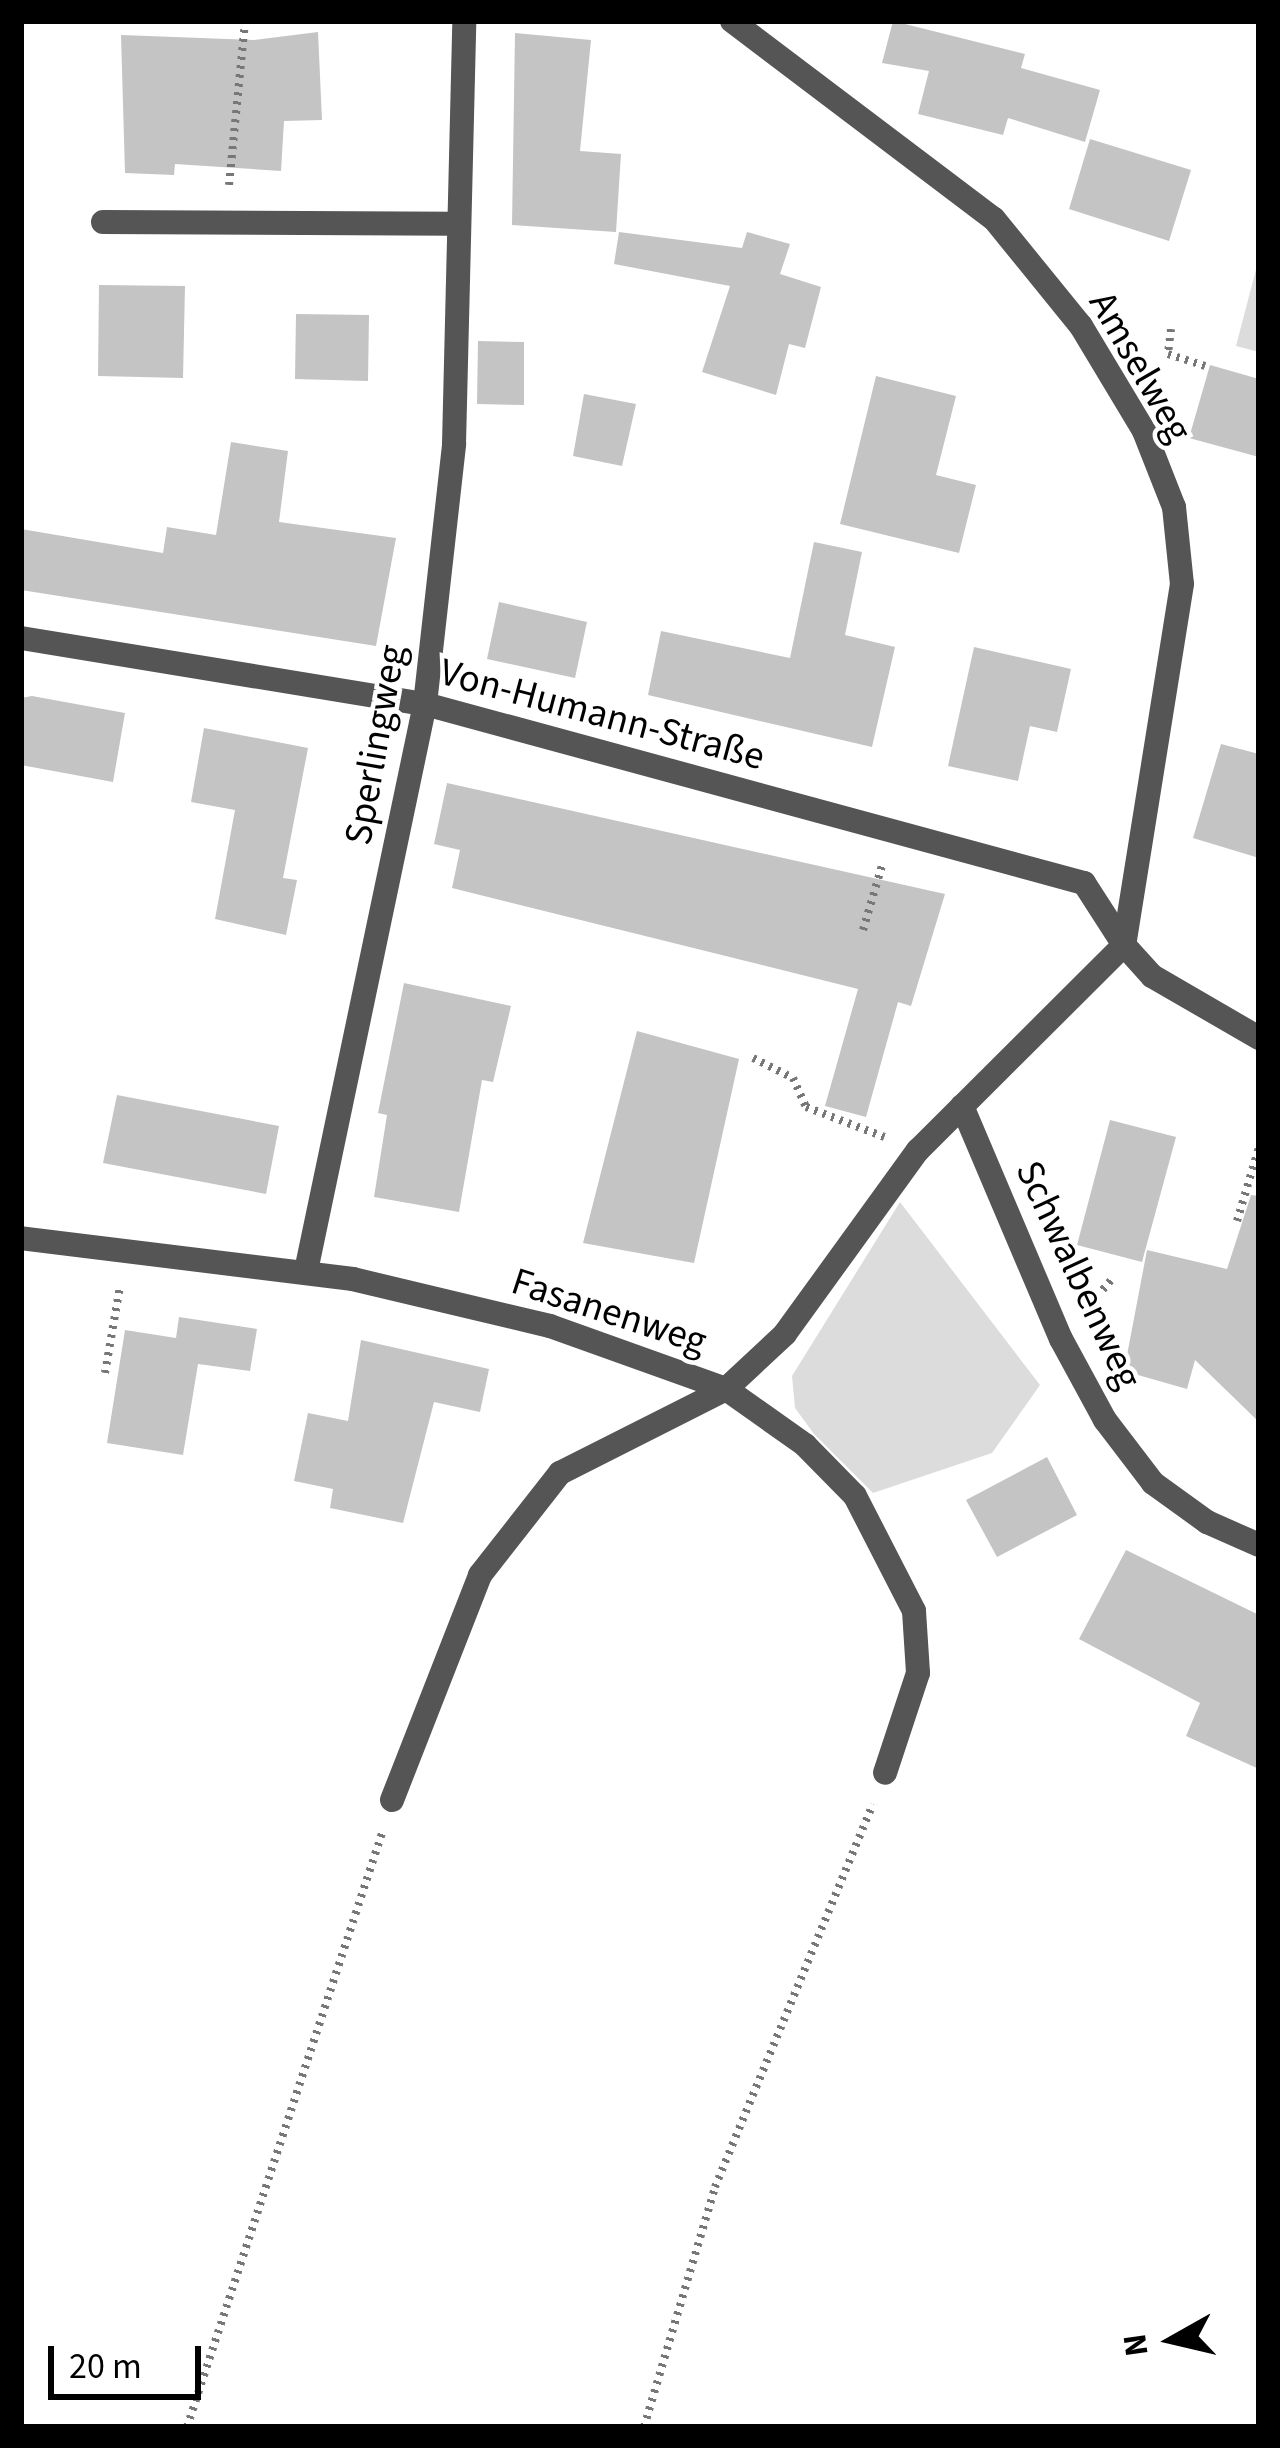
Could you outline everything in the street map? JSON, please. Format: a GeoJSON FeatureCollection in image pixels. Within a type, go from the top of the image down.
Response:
{"type":"FeatureCollection","features":[{"type":"Feature","properties":{"kind":"street","name":"Sperlingweg"},"geometry":{"type":"LineString","coordinates":[[306,1271],[425,704],[454,444],[455,224],[464,21]]}},
{"type":"Feature","properties":{"kind":"street","name":"Amselweg"},"geometry":{"type":"LineString","coordinates":[[732,21],[994,219],[1081,326],[1144,431],[1174,508],[1182,584],[1124,945]]}},
{"type":"Feature","properties":{"kind":"street"},"geometry":{"type":"LineString","coordinates":[[103,222],[455,224]]}},
{"type":"Feature","properties":{"kind":"street","name":"Von-Humann-Straße"},"geometry":{"type":"LineString","coordinates":[[21,638],[425,704],[1084,883],[1124,945]]}},
{"type":"Feature","properties":{"kind":"street"},"geometry":{"type":"LineString","coordinates":[[1124,945],[1151,976],[1259,1038]]}},
{"type":"Feature","properties":{"kind":"street","name":"Fasanenweg"},"geometry":{"type":"LineString","coordinates":[[21,1238],[306,1271],[550,1326],[726,1389],[785,1334],[918,1150],[1124,945]]}},
{"type":"Feature","properties":{"kind":"street","name":"Schwalbenweg"},"geometry":{"type":"LineString","coordinates":[[962,1106],[1061,1339],[1106,1420],[1153,1483],[1207,1522],[1259,1545]]}},
{"type":"Feature","properties":{"kind":"street"},"geometry":{"type":"LineString","coordinates":[[392,1800],[480,1575],[560,1473],[726,1389],[805,1445],[855,1496],[914,1611],[918,1673],[885,1773]]}},
{"type":"Feature","properties":{"kind":"path"},"geometry":{"type":"LineString","coordinates":[[226,222],[245,21]]}},
{"type":"Feature","properties":{"kind":"path"},"geometry":{"type":"LineString","coordinates":[[1171,328],[1168,354],[1205,366]]}},
{"type":"Feature","properties":{"kind":"path"},"geometry":{"type":"LineString","coordinates":[[863,930],[893,830]]}},
{"type":"Feature","properties":{"kind":"path"},"geometry":{"type":"LineString","coordinates":[[753,1058],[794,1078],[806,1107],[918,1150]]}},
{"type":"Feature","properties":{"kind":"path"},"geometry":{"type":"LineString","coordinates":[[1237,1221],[1259,1147]]}},
{"type":"Feature","properties":{"kind":"path"},"geometry":{"type":"LineString","coordinates":[[105,1373],[125,1250]]}},
{"type":"Feature","properties":{"kind":"path"},"geometry":{"type":"LineString","coordinates":[[644,2427],[715,2187],[885,1773]]}},
{"type":"Feature","properties":{"kind":"path"},"geometry":{"type":"LineString","coordinates":[[188,2427],[392,1800]]}},
{"type":"Feature","properties":{"kind":"shaded area"},"geometry":{"type":"Polygon","coordinates":[[[1259,258],[1259,352],[1236,346],[1259,258]]]}},
{"type":"Feature","properties":{"kind":"shaded area"},"geometry":{"type":"Polygon","coordinates":[[[900,1202],[1040,1385],[992,1453],[873,1493],[795,1408],[792,1376],[900,1202]]]}},
{"type":"Feature","properties":{"kind":"building"},"geometry":{"type":"Polygon","coordinates":[[[893,21],[1025,54],[1021,68],[1100,90],[1085,142],[1008,118],[1003,135],[918,114],[929,71],[882,63],[893,21]]]}},
{"type":"Feature","properties":{"kind":"building"},"geometry":{"type":"Polygon","coordinates":[[[318,32],[322,120],[284,121],[281,171],[175,164],[174,175],[125,173],[121,35],[254,40],[318,32]]]}},
{"type":"Feature","properties":{"kind":"building"},"geometry":{"type":"Polygon","coordinates":[[[515,33],[591,40],[580,151],[621,154],[616,232],[512,225],[515,33]]]}},
{"type":"Feature","properties":{"kind":"building"},"geometry":{"type":"Polygon","coordinates":[[[1090,139],[1191,170],[1169,241],[1069,209],[1090,139]]]}},
{"type":"Feature","properties":{"kind":"building"},"geometry":{"type":"Polygon","coordinates":[[[619,232],[742,248],[747,232],[790,244],[780,274],[821,287],[805,348],[789,344],[776,395],[702,372],[730,286],[614,264],[619,232]]]}},
{"type":"Feature","properties":{"kind":"building"},"geometry":{"type":"Polygon","coordinates":[[[99,285],[185,286],[183,378],[98,376],[99,285]]]}},
{"type":"Feature","properties":{"kind":"building"},"geometry":{"type":"Polygon","coordinates":[[[296,314],[369,315],[368,381],[295,379],[296,314]]]}},
{"type":"Feature","properties":{"kind":"building"},"geometry":{"type":"Polygon","coordinates":[[[478,341],[524,342],[524,405],[477,404],[478,341]]]}},
{"type":"Feature","properties":{"kind":"building"},"geometry":{"type":"Polygon","coordinates":[[[1210,365],[1259,379],[1259,457],[1189,438],[1210,365]]]}},
{"type":"Feature","properties":{"kind":"building"},"geometry":{"type":"Polygon","coordinates":[[[876,376],[956,396],[936,475],[976,485],[959,553],[840,524],[876,376]]]}},
{"type":"Feature","properties":{"kind":"building"},"geometry":{"type":"Polygon","coordinates":[[[584,394],[636,404],[622,466],[573,456],[584,394]]]}},
{"type":"Feature","properties":{"kind":"building"},"geometry":{"type":"Polygon","coordinates":[[[231,442],[288,451],[279,522],[396,538],[376,646],[21,590],[21,529],[163,553],[167,527],[216,535],[231,442]]]}},
{"type":"Feature","properties":{"kind":"building"},"geometry":{"type":"Polygon","coordinates":[[[814,542],[862,552],[845,635],[895,647],[872,747],[648,695],[661,631],[790,658],[814,542]]]}},
{"type":"Feature","properties":{"kind":"building"},"geometry":{"type":"Polygon","coordinates":[[[499,602],[587,622],[575,678],[487,659],[499,602]]]}},
{"type":"Feature","properties":{"kind":"building"},"geometry":{"type":"Polygon","coordinates":[[[974,647],[1071,669],[1057,732],[1030,726],[1018,781],[948,766],[974,647]]]}},
{"type":"Feature","properties":{"kind":"building"},"geometry":{"type":"Polygon","coordinates":[[[21,698],[125,713],[113,782],[21,765],[21,698]]]}},
{"type":"Feature","properties":{"kind":"building"},"geometry":{"type":"Polygon","coordinates":[[[204,728],[308,748],[283,878],[297,880],[286,935],[215,919],[235,810],[191,802],[204,728]]]}},
{"type":"Feature","properties":{"kind":"building"},"geometry":{"type":"Polygon","coordinates":[[[1221,744],[1259,754],[1259,858],[1193,838],[1221,744]]]}},
{"type":"Feature","properties":{"kind":"building"},"geometry":{"type":"Polygon","coordinates":[[[447,783],[945,894],[911,1006],[898,1002],[866,1117],[825,1106],[858,989],[452,888],[460,850],[434,844],[447,783]]]}},
{"type":"Feature","properties":{"kind":"building"},"geometry":{"type":"Polygon","coordinates":[[[404,983],[511,1006],[493,1082],[482,1080],[459,1212],[374,1197],[387,1115],[378,1113],[404,983]]]}},
{"type":"Feature","properties":{"kind":"building"},"geometry":{"type":"Polygon","coordinates":[[[637,1031],[739,1059],[694,1263],[583,1243],[637,1031]]]}},
{"type":"Feature","properties":{"kind":"building"},"geometry":{"type":"Polygon","coordinates":[[[117,1095],[279,1126],[266,1194],[103,1163],[117,1095]]]}},
{"type":"Feature","properties":{"kind":"building"},"geometry":{"type":"Polygon","coordinates":[[[1110,1120],[1176,1137],[1142,1262],[1077,1245],[1110,1120]]]}},
{"type":"Feature","properties":{"kind":"building"},"geometry":{"type":"Polygon","coordinates":[[[1251,1195],[1259,1196],[1259,1422],[1195,1360],[1187,1389],[1124,1371],[1147,1250],[1227,1269],[1251,1195]]]}},
{"type":"Feature","properties":{"kind":"building"},"geometry":{"type":"Polygon","coordinates":[[[179,1317],[257,1329],[250,1371],[198,1364],[183,1455],[107,1443],[125,1330],[176,1338],[179,1317]]]}},
{"type":"Feature","properties":{"kind":"building"},"geometry":{"type":"Polygon","coordinates":[[[361,1340],[489,1369],[480,1412],[434,1402],[403,1523],[330,1508],[333,1489],[294,1481],[308,1413],[348,1421],[361,1340]]]}},
{"type":"Feature","properties":{"kind":"building"},"geometry":{"type":"Polygon","coordinates":[[[1047,1457],[1077,1515],[997,1557],[966,1500],[1047,1457]]]}},
{"type":"Feature","properties":{"kind":"building"},"geometry":{"type":"Polygon","coordinates":[[[1126,1550],[1259,1615],[1259,1769],[1186,1736],[1200,1703],[1079,1639],[1126,1550]]]}}]}
